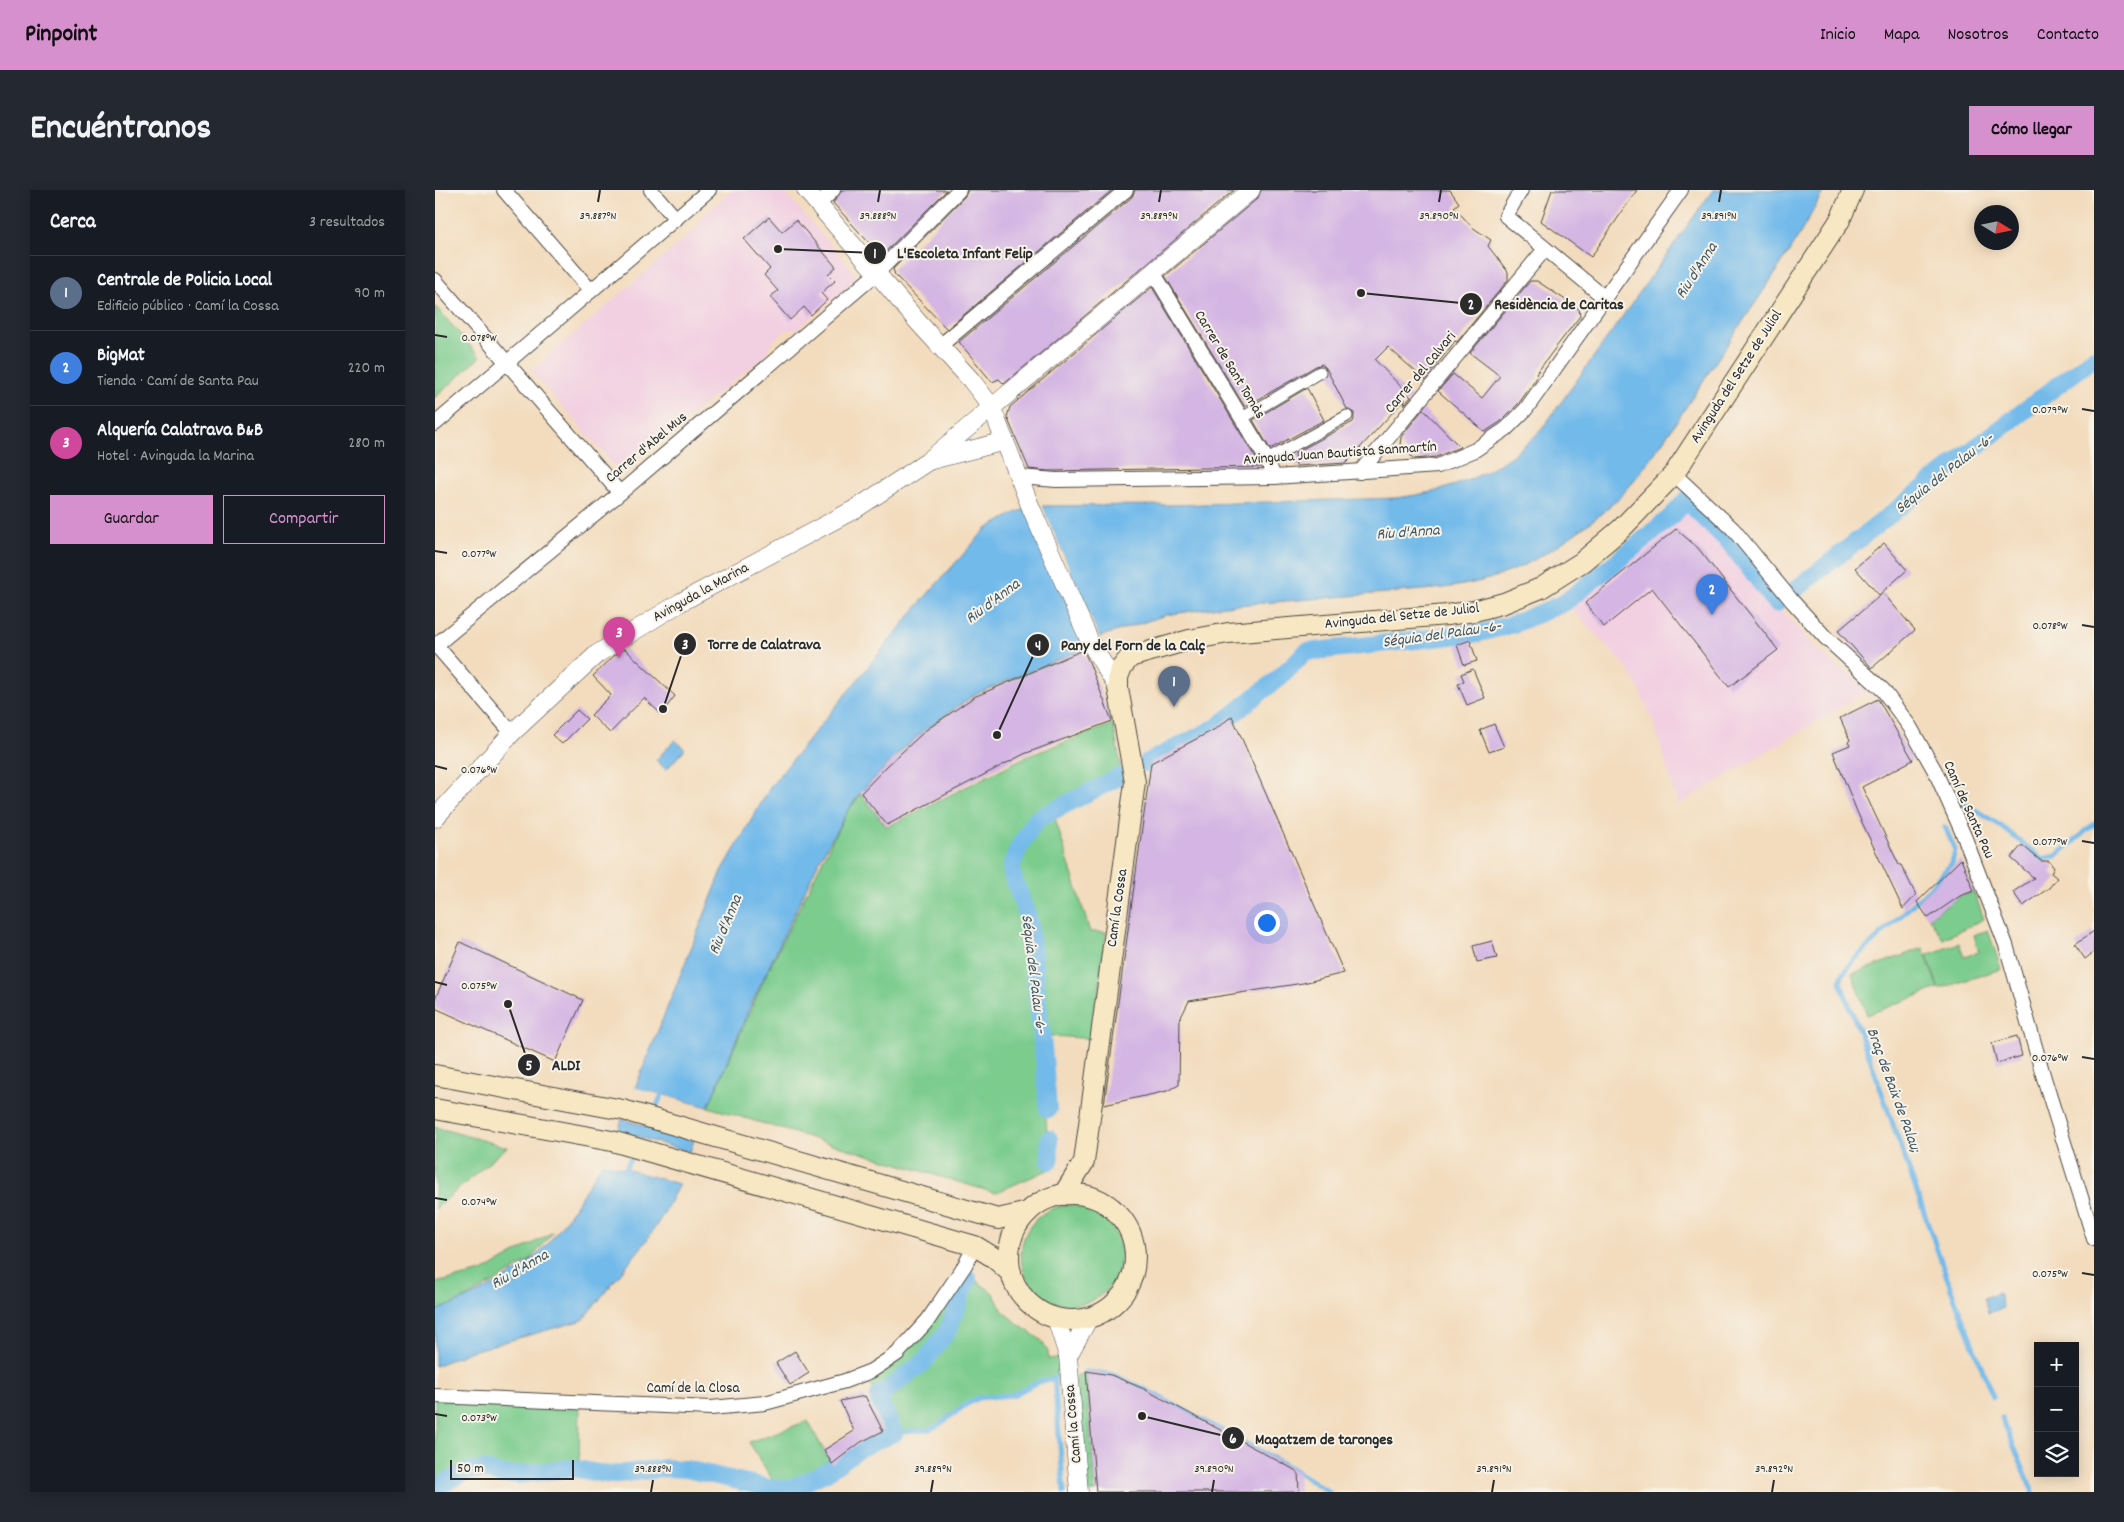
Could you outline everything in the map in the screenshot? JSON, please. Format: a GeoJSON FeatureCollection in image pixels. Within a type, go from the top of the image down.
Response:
{"type":"FeatureCollection","features":[{"type":"Feature","properties":{"kind":"main road","name":"Avinguda del Setze de Juliol"},"geometry":{"type":"LineString","coordinates":[[1130,658],[1157,648],[1228,633],[1447,615],[1474,611],[1505,603],[1541,588],[1583,562],[1621,529],[1674,474],[1840,220],[1853,190]]}},
{"type":"Feature","properties":{"kind":"main road","name":"Camí la Cossa"},"geometry":{"type":"LineString","coordinates":[[1097,1199],[1085,1162],[1135,782],[1118,688],[1118,677],[1123,666],[1130,658]]}},
{"type":"Feature","properties":{"kind":"main road"},"geometry":{"type":"LineString","coordinates":[[435,1075],[623,1110],[998,1219],[1028,1212],[1050,1198],[1063,1194],[1086,1195],[1112,1208],[1124,1221],[1131,1236],[1135,1253],[1133,1270],[1128,1286],[1118,1300],[1104,1311],[1089,1318],[1072,1320],[1056,1318],[1040,1312],[1027,1302],[1017,1288],[1011,1273],[1009,1257],[1011,1240],[1018,1225],[1028,1212]]}},
{"type":"Feature","properties":{"kind":"main road"},"geometry":{"type":"LineString","coordinates":[[435,1109],[612,1141],[975,1246],[993,1257],[1011,1273]]}},
{"type":"Feature","properties":{"kind":"main road","name":"Camí la Cossa"},"geometry":{"type":"LineString","coordinates":[[1063,1194],[1085,1162]]}},
{"type":"Feature","properties":{"kind":"street"},"geometry":{"type":"LineString","coordinates":[[504,190],[591,291]]}},
{"type":"Feature","properties":{"kind":"street"},"geometry":{"type":"LineString","coordinates":[[651,190],[676,218]]}},
{"type":"Feature","properties":{"kind":"street"},"geometry":{"type":"LineString","coordinates":[[435,424],[709,190]]}},
{"type":"Feature","properties":{"kind":"street"},"geometry":{"type":"LineString","coordinates":[[806,190],[918,322],[971,380],[991,406],[1031,508],[1094,647],[1118,688]]}},
{"type":"Feature","properties":{"kind":"street"},"geometry":{"type":"LineString","coordinates":[[819,204],[833,190]]}},
{"type":"Feature","properties":{"kind":"street","name":"Carrer d'Abel Mus"},"geometry":{"type":"LineString","coordinates":[[435,645],[620,493],[877,273],[959,190]]}},
{"type":"Feature","properties":{"kind":"street"},"geometry":{"type":"LineString","coordinates":[[941,345],[1126,190]]}},
{"type":"Feature","properties":{"kind":"street"},"geometry":{"type":"LineString","coordinates":[[927,462],[991,406],[1251,190]]}},
{"type":"Feature","properties":{"kind":"street"},"geometry":{"type":"LineString","coordinates":[[1521,190],[1506,216],[1605,298]]}},
{"type":"Feature","properties":{"kind":"street","name":"Avinguda Juan Bautista Sanmartín"},"geometry":{"type":"LineString","coordinates":[[1020,477],[1056,480],[1274,477],[1360,472],[1438,466],[1475,450],[1506,429],[1526,409],[1681,190]]}},
{"type":"Feature","properties":{"kind":"street","name":"Carrer del Calvari"},"geometry":{"type":"LineString","coordinates":[[1360,472],[1545,249]]}},
{"type":"Feature","properties":{"kind":"street","name":"Carrer de Sant Tomàs"},"geometry":{"type":"LineString","coordinates":[[1153,272],[1243,418],[1267,460],[1274,477]]}},
{"type":"Feature","properties":{"kind":"street"},"geometry":{"type":"LineString","coordinates":[[435,280],[620,493]]}},
{"type":"Feature","properties":{"kind":"street"},"geometry":{"type":"LineString","coordinates":[[1243,418],[1320,372]]}},
{"type":"Feature","properties":{"kind":"street"},"geometry":{"type":"LineString","coordinates":[[1267,460],[1347,416]]}},
{"type":"Feature","properties":{"kind":"street"},"geometry":{"type":"LineString","coordinates":[[927,462],[1005,441]]}},
{"type":"Feature","properties":{"kind":"street","name":"Avinguda la Marina"},"geometry":{"type":"LineString","coordinates":[[435,818],[512,733],[597,654],[681,602],[857,508],[927,462]]}},
{"type":"Feature","properties":{"kind":"street","name":"Camí de Santa Pau"},"geometry":{"type":"LineString","coordinates":[[1674,474],[1733,529],[1793,602],[1825,637],[1883,690],[1909,727],[1935,770],[1964,836],[2006,945],[2044,1078],[2094,1239]]}},
{"type":"Feature","properties":{"kind":"street"},"geometry":{"type":"LineString","coordinates":[[435,645],[512,733]]}},
{"type":"Feature","properties":{"kind":"street"},"geometry":{"type":"LineString","coordinates":[[1094,647],[1130,658]]}},
{"type":"Feature","properties":{"kind":"street","name":"Camí de la Closa"},"geometry":{"type":"LineString","coordinates":[[435,1396],[711,1408],[765,1403],[845,1381],[871,1371],[897,1354],[928,1320],[965,1265],[975,1246]]}},
{"type":"Feature","properties":{"kind":"street","name":"Camí la Cossa"},"geometry":{"type":"LineString","coordinates":[[1056,1318],[1068,1356],[1079,1492]]}},
{"type":"Feature","properties":{"kind":"street"},"geometry":{"type":"LineString","coordinates":[[1068,1356],[1089,1318]]}},
{"type":"Feature","properties":{"kind":"shaded area"},"geometry":{"type":"Polygon","coordinates":[[[733,190],[783,190],[856,274],[854,282],[796,330],[788,329],[769,345],[767,354],[620,472],[531,371],[700,225],[700,218],[733,190]]]}},
{"type":"Feature","properties":{"kind":"shaded area"},"geometry":{"type":"Polygon","coordinates":[[[1686,501],[1730,543],[1776,603],[1819,652],[1869,690],[1678,805],[1654,724],[1628,669],[1566,603],[1626,558],[1686,501]]]}},
{"type":"Feature","properties":{"kind":"green space"},"geometry":{"type":"Polygon","coordinates":[[[435,306],[480,357],[435,398],[435,306]]]}},
{"type":"Feature","properties":{"kind":"green space"},"geometry":{"type":"Polygon","coordinates":[[[1113,724],[1124,784],[1054,815],[1090,932],[1106,932],[1094,1039],[1040,1035],[1049,1160],[1048,1170],[995,1193],[708,1107],[766,975],[838,829],[847,812],[861,794],[886,826],[889,826],[1023,758],[1113,724]]]}},
{"type":"Feature","properties":{"kind":"green space"},"geometry":{"type":"Polygon","coordinates":[[[1974,892],[1984,919],[1943,939],[1929,918],[1960,896],[1974,892]]]}},
{"type":"Feature","properties":{"kind":"green space"},"geometry":{"type":"Polygon","coordinates":[[[1988,930],[2001,969],[1939,989],[1927,955],[1959,943],[1964,957],[1979,952],[1974,935],[1988,930]]]}},
{"type":"Feature","properties":{"kind":"green space"},"geometry":{"type":"Polygon","coordinates":[[[1923,948],[1938,988],[1867,1015],[1852,974],[1923,948]]]}},
{"type":"Feature","properties":{"kind":"green space"},"geometry":{"type":"Polygon","coordinates":[[[435,1127],[507,1147],[435,1209],[435,1127]]]}},
{"type":"Feature","properties":{"kind":"green space"},"geometry":{"type":"Polygon","coordinates":[[[1061,1205],[1081,1205],[1090,1208],[1107,1219],[1118,1236],[1121,1245],[1121,1265],[1118,1274],[1107,1291],[1090,1302],[1081,1305],[1061,1305],[1043,1297],[1029,1283],[1021,1265],[1021,1245],[1029,1227],[1043,1213],[1061,1205]]]}},
{"type":"Feature","properties":{"kind":"green space"},"geometry":{"type":"Polygon","coordinates":[[[553,1232],[530,1260],[452,1305],[435,1311],[435,1283],[482,1272],[553,1232]]]}},
{"type":"Feature","properties":{"kind":"green space"},"geometry":{"type":"Polygon","coordinates":[[[964,1271],[993,1293],[1003,1311],[1041,1340],[1048,1352],[1048,1359],[1067,1358],[1068,1374],[1039,1381],[1005,1395],[979,1396],[966,1403],[937,1425],[926,1429],[890,1433],[867,1375],[874,1372],[964,1271]]]}},
{"type":"Feature","properties":{"kind":"green space"},"geometry":{"type":"Polygon","coordinates":[[[1086,1374],[1095,1492],[1084,1492],[1076,1376],[1086,1374]]]}},
{"type":"Feature","properties":{"kind":"green space"},"geometry":{"type":"Polygon","coordinates":[[[435,1397],[580,1403],[579,1465],[504,1472],[504,1484],[489,1476],[473,1477],[441,1490],[435,1470],[435,1397]]]}},
{"type":"Feature","properties":{"kind":"green space"},"geometry":{"type":"Polygon","coordinates":[[[808,1421],[831,1464],[796,1482],[781,1485],[775,1484],[749,1442],[808,1421]]]}},
{"type":"Feature","properties":{"kind":"water"},"geometry":{"type":"Polygon","coordinates":[[[1713,190],[1824,190],[1776,272],[1657,450],[1621,496],[1580,530],[1528,563],[1512,571],[1477,582],[1435,589],[1225,606],[1166,615],[1099,637],[1042,506],[1172,505],[1396,498],[1438,490],[1475,477],[1510,457],[1542,429],[1713,190]]]}},
{"type":"Feature","properties":{"kind":"water"},"geometry":{"type":"Polygon","coordinates":[[[1026,509],[1086,648],[974,695],[926,729],[897,755],[860,793],[819,861],[751,1005],[708,1107],[635,1088],[722,871],[771,786],[925,597],[986,529],[1026,509]]]}},
{"type":"Feature","properties":{"kind":"water"},"geometry":{"type":"Polygon","coordinates":[[[675,740],[685,749],[666,770],[656,760],[675,740]]]}},
{"type":"Feature","properties":{"kind":"water"},"geometry":{"type":"Polygon","coordinates":[[[622,1119],[694,1140],[690,1152],[618,1131],[622,1119]]]}},
{"type":"Feature","properties":{"kind":"water"},"geometry":{"type":"Polygon","coordinates":[[[603,1162],[679,1184],[647,1240],[583,1320],[472,1351],[435,1366],[435,1311],[484,1290],[510,1276],[530,1261],[560,1229],[603,1162]]]}},
{"type":"Feature","properties":{"kind":"water"},"geometry":{"type":"Polygon","coordinates":[[[1999,1293],[2003,1308],[1988,1313],[1984,1298],[1999,1293]]]}},
{"type":"Feature","properties":{"kind":"pier"},"geometry":{"type":"Polygon","coordinates":[[[1042,505],[1100,639],[1099,640],[1040,507],[1042,505]]]}},
{"type":"Feature","properties":{"kind":"pier"},"geometry":{"type":"Polygon","coordinates":[[[633,1087],[708,1108],[707,1110],[635,1090],[633,1087]]]}},
{"type":"Feature","properties":{"kind":"pier"},"geometry":{"type":"Polygon","coordinates":[[[604,1160],[680,1182],[681,1184],[603,1162],[604,1160]]]}},
{"type":"Feature","properties":{"kind":"building"},"geometry":{"type":"Polygon","coordinates":[[[842,190],[947,190],[883,254],[879,254],[833,203],[842,190]]]}},
{"type":"Feature","properties":{"kind":"building"},"geometry":{"type":"Polygon","coordinates":[[[968,190],[1112,190],[947,329],[895,275],[893,269],[965,196],[968,190]]]}},
{"type":"Feature","properties":{"kind":"building"},"geometry":{"type":"Polygon","coordinates":[[[1135,190],[1234,190],[1004,384],[999,379],[992,382],[959,342],[1132,197],[1135,190]]]}},
{"type":"Feature","properties":{"kind":"building"},"geometry":{"type":"Polygon","coordinates":[[[1261,190],[1450,190],[1459,203],[1454,207],[1472,227],[1491,240],[1488,246],[1508,272],[1508,280],[1457,342],[1455,341],[1425,380],[1388,347],[1375,360],[1411,397],[1404,405],[1405,399],[1346,463],[1296,466],[1295,453],[1353,422],[1354,419],[1354,413],[1347,409],[1326,368],[1322,364],[1316,366],[1245,407],[1165,276],[1258,198],[1261,190]]]}},
{"type":"Feature","properties":{"kind":"building"},"geometry":{"type":"Polygon","coordinates":[[[1552,190],[1637,190],[1591,257],[1541,221],[1552,190]]]}},
{"type":"Feature","properties":{"kind":"building"},"geometry":{"type":"Polygon","coordinates":[[[769,217],[782,232],[796,220],[836,267],[828,274],[835,281],[821,293],[827,300],[811,315],[804,307],[790,320],[770,297],[778,291],[764,275],[770,269],[744,239],[769,217]]]}},
{"type":"Feature","properties":{"kind":"building"},"geometry":{"type":"Polygon","coordinates":[[[1530,281],[1537,281],[1579,309],[1580,316],[1536,374],[1538,376],[1519,403],[1500,422],[1485,432],[1438,391],[1453,374],[1482,398],[1500,376],[1470,353],[1530,281]]]}},
{"type":"Feature","properties":{"kind":"building"},"geometry":{"type":"Polygon","coordinates":[[[1152,287],[1261,467],[1048,471],[1029,469],[1007,417],[1010,407],[1152,287]]]}},
{"type":"Feature","properties":{"kind":"building"},"geometry":{"type":"Polygon","coordinates":[[[1307,388],[1324,420],[1270,449],[1253,420],[1307,388]]]}},
{"type":"Feature","properties":{"kind":"building"},"geometry":{"type":"Polygon","coordinates":[[[1423,409],[1460,447],[1436,457],[1414,459],[1400,445],[1401,437],[1423,409]]]}},
{"type":"Feature","properties":{"kind":"building"},"geometry":{"type":"Polygon","coordinates":[[[1676,529],[1698,548],[1778,650],[1729,687],[1652,588],[1604,627],[1585,603],[1676,529]]]}},
{"type":"Feature","properties":{"kind":"building"},"geometry":{"type":"Polygon","coordinates":[[[1884,543],[1907,570],[1879,595],[1855,568],[1884,543]]]}},
{"type":"Feature","properties":{"kind":"building"},"geometry":{"type":"Polygon","coordinates":[[[1883,593],[1915,630],[1872,668],[1838,631],[1883,593]]]}},
{"type":"Feature","properties":{"kind":"building"},"geometry":{"type":"Polygon","coordinates":[[[1470,640],[1477,661],[1464,665],[1457,645],[1470,640]]]}},
{"type":"Feature","properties":{"kind":"building"},"geometry":{"type":"Polygon","coordinates":[[[625,649],[675,696],[661,714],[644,698],[610,733],[591,715],[611,695],[593,676],[615,655],[625,649]]]}},
{"type":"Feature","properties":{"kind":"building"},"geometry":{"type":"Polygon","coordinates":[[[1083,650],[1112,721],[1024,754],[887,825],[861,793],[926,730],[974,697],[1083,650]]]}},
{"type":"Feature","properties":{"kind":"building"},"geometry":{"type":"Polygon","coordinates":[[[1473,669],[1485,698],[1467,705],[1458,684],[1464,681],[1461,674],[1473,669]]]}},
{"type":"Feature","properties":{"kind":"building"},"geometry":{"type":"Polygon","coordinates":[[[1878,699],[1913,760],[1862,787],[1899,865],[1901,865],[1916,895],[1903,909],[1858,814],[1833,752],[1850,745],[1848,742],[1850,740],[1840,718],[1878,699]]]}},
{"type":"Feature","properties":{"kind":"building"},"geometry":{"type":"Polygon","coordinates":[[[577,710],[587,719],[562,744],[552,735],[577,710]]]}},
{"type":"Feature","properties":{"kind":"building"},"geometry":{"type":"Polygon","coordinates":[[[1232,716],[1344,973],[1303,983],[1189,1001],[1180,1019],[1179,1085],[1167,1091],[1104,1105],[1151,763],[1217,728],[1232,716]]]}},
{"type":"Feature","properties":{"kind":"building"},"geometry":{"type":"Polygon","coordinates":[[[1494,724],[1504,747],[1489,752],[1480,730],[1494,724]]]}},
{"type":"Feature","properties":{"kind":"building"},"geometry":{"type":"Polygon","coordinates":[[[2022,845],[2041,861],[2049,861],[2054,868],[2051,873],[2057,878],[2049,888],[2023,906],[2013,892],[2034,878],[2011,858],[2022,845]]]}},
{"type":"Feature","properties":{"kind":"building"},"geometry":{"type":"Polygon","coordinates":[[[1961,859],[1974,891],[1960,896],[1928,918],[1917,902],[1961,859]]]}},
{"type":"Feature","properties":{"kind":"building"},"geometry":{"type":"Polygon","coordinates":[[[2094,931],[2094,952],[2085,959],[2075,944],[2094,931]]]}},
{"type":"Feature","properties":{"kind":"building"},"geometry":{"type":"Polygon","coordinates":[[[1492,941],[1497,958],[1477,962],[1473,946],[1492,941]]]}},
{"type":"Feature","properties":{"kind":"building"},"geometry":{"type":"Polygon","coordinates":[[[460,942],[583,1000],[555,1062],[435,1008],[435,999],[460,942]]]}},
{"type":"Feature","properties":{"kind":"building"},"geometry":{"type":"Polygon","coordinates":[[[2017,1036],[2022,1056],[1997,1063],[1992,1043],[2017,1036]]]}},
{"type":"Feature","properties":{"kind":"building"},"geometry":{"type":"Polygon","coordinates":[[[795,1351],[809,1373],[790,1385],[776,1363],[795,1351]]]}},
{"type":"Feature","properties":{"kind":"building"},"geometry":{"type":"Polygon","coordinates":[[[1086,1371],[1111,1375],[1144,1389],[1293,1469],[1298,1472],[1299,1492],[1096,1492],[1086,1371]]]}},
{"type":"Feature","properties":{"kind":"building"},"geometry":{"type":"Polygon","coordinates":[[[865,1396],[883,1431],[861,1442],[832,1464],[824,1450],[854,1431],[840,1401],[865,1396]]]}},
{"type":"Feature","properties":{"kind":"waterway","name":"Séquia del Palau -6-"},"geometry":{"type":"LineString","coordinates":[[1795,590],[1972,450],[2094,358]]}},
{"type":"Feature","properties":{"kind":"waterway","name":"Séquia del Palau -6-"},"geometry":{"type":"LineString","coordinates":[[1146,763],[1217,727],[1280,677],[1306,652],[1479,633],[1514,624],[1564,603],[1673,515],[1686,500],[1730,543],[1776,603]]}},
{"type":"Feature","properties":{"kind":"waterway","name":"Séquia del Palau -6-"},"geometry":{"type":"LineString","coordinates":[[1048,1109],[1029,920],[1012,874],[1012,864],[1020,845],[1037,819],[1119,777]]}},
{"type":"Feature","properties":{"kind":"waterway","name":"Braç de Baix de Palau;"},"geometry":{"type":"LineString","coordinates":[[1960,798],[1966,804],[2001,826],[2042,859],[2056,856],[2094,824]]}},
{"type":"Feature","properties":{"kind":"waterway","name":"Braç de Baix de Palau;"},"geometry":{"type":"LineString","coordinates":[[1945,827],[1955,850],[1952,863],[1930,888],[1852,962],[1843,974],[1840,982],[1869,1056],[1951,1289],[1993,1397]]}},
{"type":"Feature","properties":{"kind":"waterway","name":"Riu d'Anna"},"geometry":{"type":"LineString","coordinates":[[653,1114],[664,1090]]}},
{"type":"Feature","properties":{"kind":"waterway","name":"Séquia del Palau -6-"},"geometry":{"type":"LineString","coordinates":[[1049,1139],[1050,1161]]}},
{"type":"Feature","properties":{"kind":"waterway","name":"Riu d'Anna"},"geometry":{"type":"LineString","coordinates":[[623,1174],[634,1151]]}},
{"type":"Feature","properties":{"kind":"waterway","name":"Séquia del Palau -6-"},"geometry":{"type":"LineString","coordinates":[[441,1485],[467,1471],[484,1470],[502,1475],[520,1475],[571,1468],[610,1475],[666,1468],[686,1469],[769,1488],[790,1489],[827,1472],[860,1448],[894,1433],[878,1397],[925,1361],[948,1330],[968,1279]]}},
{"type":"Feature","properties":{"kind":"waterway","name":"Braç de Baix de Palau;"},"geometry":{"type":"LineString","coordinates":[[1085,1372],[1111,1374],[1144,1389],[1293,1469],[1329,1492]]}},
{"type":"Feature","properties":{"kind":"waterway"},"geometry":{"type":"LineString","coordinates":[[1054,1378],[1064,1492]]}},
{"type":"Feature","properties":{"kind":"waterway","name":"Braç de Baix de Palau;"},"geometry":{"type":"LineString","coordinates":[[894,1433],[926,1430],[937,1426],[967,1404],[979,1398],[1013,1395],[1038,1382],[1055,1378]]}},
{"type":"Feature","properties":{"kind":"waterway","name":"Braç de Baix de Palau;"},"geometry":{"type":"LineString","coordinates":[[2002,1418],[2033,1492]]}},
{"type":"Feature","properties":{"kind":"place","name":"L'Escoleta Infant Felip"},"geometry":{"type":"Point","coordinates":[778,249]}},
{"type":"Feature","properties":{"kind":"place","name":"Residència de Caritas"},"geometry":{"type":"Point","coordinates":[1361,293]}},
{"type":"Feature","properties":{"kind":"place","name":"BigMat"},"geometry":{"type":"Point","coordinates":[1712,615]}},
{"type":"Feature","properties":{"kind":"place","name":"Alquería Calatrava B&B"},"geometry":{"type":"Point","coordinates":[619,658]}},
{"type":"Feature","properties":{"kind":"place","name":"Centrale de Policia Local"},"geometry":{"type":"Point","coordinates":[1174,707]}},
{"type":"Feature","properties":{"kind":"place","name":"Torre de Calatrava"},"geometry":{"type":"Point","coordinates":[663,709]}},
{"type":"Feature","properties":{"kind":"place","name":"Pany del Forn de la Calç"},"geometry":{"type":"Point","coordinates":[997,735]}},
{"type":"Feature","properties":{"kind":"place","name":"ALDI"},"geometry":{"type":"Point","coordinates":[508,1004]}},
{"type":"Feature","properties":{"kind":"place","name":"Magatzem de taronges"},"geometry":{"type":"Point","coordinates":[1142,1416]}}]}
